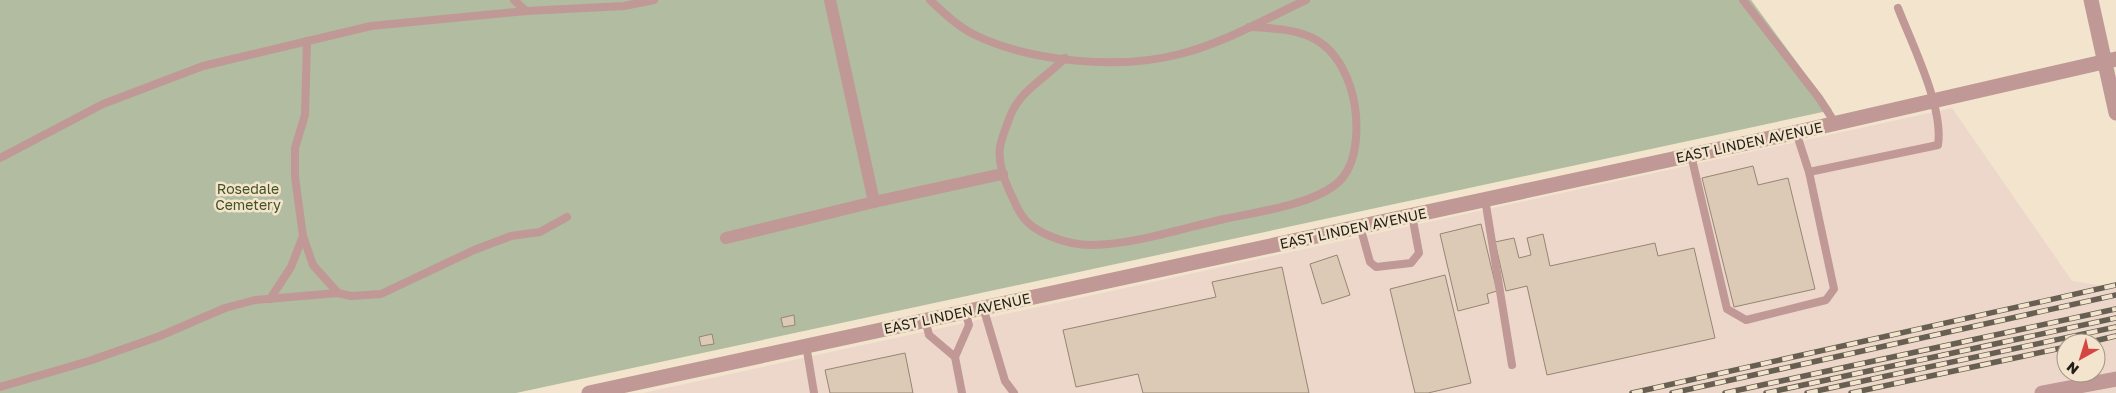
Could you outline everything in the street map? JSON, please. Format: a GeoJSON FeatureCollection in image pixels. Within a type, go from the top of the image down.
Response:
{"type":"FeatureCollection","features":[{"type":"Feature","properties":{"kind":"street"},"geometry":{"type":"LineString","coordinates":[[830,0],[874,202]]}},
{"type":"Feature","properties":{"kind":"street"},"geometry":{"type":"LineString","coordinates":[[2091,0],[2110,61],[2116,113]]}},
{"type":"Feature","properties":{"kind":"street","name":"EAST LINDEN AVENUE"},"geometry":{"type":"LineString","coordinates":[[589,393],[1691,155],[2110,61]]}},
{"type":"Feature","properties":{"kind":"street"},"geometry":{"type":"LineString","coordinates":[[726,238],[874,202],[1002,174]]}},
{"type":"Feature","properties":{"kind":"street"},"geometry":{"type":"LineString","coordinates":[[2042,393],[2116,379]]}},
{"type":"Feature","properties":{"kind":"lane"},"geometry":{"type":"LineString","coordinates":[[514,0],[526,11]]}},
{"type":"Feature","properties":{"kind":"lane"},"geometry":{"type":"LineString","coordinates":[[0,158],[103,104],[203,66],[307,40],[371,26],[654,0]]}},
{"type":"Feature","properties":{"kind":"lane"},"geometry":{"type":"LineString","coordinates":[[930,0],[951,20],[973,35],[1045,56],[1115,63],[1141,62],[1204,47],[1306,0]]}},
{"type":"Feature","properties":{"kind":"lane"},"geometry":{"type":"LineString","coordinates":[[1743,0],[1819,98],[1835,123]]}},
{"type":"Feature","properties":{"kind":"lane"},"geometry":{"type":"LineString","coordinates":[[1809,172],[1938,145],[1939,135],[1934,101],[1898,8]]}},
{"type":"Feature","properties":{"kind":"lane"},"geometry":{"type":"LineString","coordinates":[[1066,58],[1019,100],[1011,114],[1000,147],[1002,174],[1021,216],[1044,234],[1074,243],[1091,245],[1149,238],[1308,200],[1336,185],[1345,174],[1355,151],[1356,106],[1343,66],[1330,49],[1308,34],[1277,28],[1250,27]]}},
{"type":"Feature","properties":{"kind":"lane"},"geometry":{"type":"LineString","coordinates":[[307,40],[305,115],[296,148],[296,177],[303,236],[313,265],[338,293]]}},
{"type":"Feature","properties":{"kind":"lane"},"geometry":{"type":"LineString","coordinates":[[1691,155],[1727,309],[1746,320],[1826,300],[1834,289],[1809,172],[1796,132]]}},
{"type":"Feature","properties":{"kind":"lane"},"geometry":{"type":"LineString","coordinates":[[1485,199],[1512,365]]}},
{"type":"Feature","properties":{"kind":"lane"},"geometry":{"type":"LineString","coordinates":[[1360,226],[1370,262],[1376,267],[1411,263],[1419,253],[1412,215]]}},
{"type":"Feature","properties":{"kind":"lane"},"geometry":{"type":"LineString","coordinates":[[0,387],[89,362],[160,336],[225,308],[270,298],[338,293],[351,296],[381,294],[474,250],[511,236],[540,232],[568,217]]}},
{"type":"Feature","properties":{"kind":"lane"},"geometry":{"type":"LineString","coordinates":[[270,298],[291,267],[303,236]]}},
{"type":"Feature","properties":{"kind":"lane"},"geometry":{"type":"LineString","coordinates":[[983,307],[1005,381],[1014,393]]}},
{"type":"Feature","properties":{"kind":"lane"},"geometry":{"type":"LineString","coordinates":[[962,393],[955,357],[969,325],[966,311]]}},
{"type":"Feature","properties":{"kind":"lane"},"geometry":{"type":"LineString","coordinates":[[925,319],[929,335],[955,357]]}},
{"type":"Feature","properties":{"kind":"lane"},"geometry":{"type":"LineString","coordinates":[[806,345],[814,393]]}},
{"type":"Feature","properties":{"kind":"shaded area"},"geometry":{"type":"Polygon","coordinates":[[[1952,108],[2072,281],[2116,288],[2116,393],[643,393],[1952,108]]]}},
{"type":"Feature","properties":{"kind":"green space","name":"Rosedale Cemetery"},"geometry":{"type":"Polygon","coordinates":[[[0,0],[1751,0],[1832,110],[516,393],[0,393],[0,0]]]}},
{"type":"Feature","properties":{"kind":"building"},"geometry":{"type":"Polygon","coordinates":[[[1753,166],[1758,185],[1788,178],[1815,289],[1734,307],[1702,178],[1753,166]]]}},
{"type":"Feature","properties":{"kind":"building"},"geometry":{"type":"Polygon","coordinates":[[[1481,224],[1497,291],[1487,294],[1489,303],[1458,311],[1440,234],[1481,224]]]}},
{"type":"Feature","properties":{"kind":"building"},"geometry":{"type":"Polygon","coordinates":[[[1543,234],[1550,266],[1655,243],[1658,256],[1694,248],[1715,338],[1547,375],[1527,286],[1506,291],[1495,242],[1514,238],[1519,258],[1531,255],[1527,238],[1543,234]]]}},
{"type":"Feature","properties":{"kind":"building"},"geometry":{"type":"Polygon","coordinates":[[[1337,255],[1350,295],[1322,304],[1310,264],[1337,255]]]}},
{"type":"Feature","properties":{"kind":"building"},"geometry":{"type":"Polygon","coordinates":[[[1282,267],[1309,393],[1143,393],[1138,374],[1076,387],[1063,330],[1216,297],[1212,282],[1282,267]]]}},
{"type":"Feature","properties":{"kind":"building"},"geometry":{"type":"Polygon","coordinates":[[[1445,275],[1471,383],[1428,393],[1415,393],[1390,289],[1445,275]]]}},
{"type":"Feature","properties":{"kind":"building"},"geometry":{"type":"Polygon","coordinates":[[[794,315],[795,325],[783,327],[781,318],[794,315]]]}},
{"type":"Feature","properties":{"kind":"building"},"geometry":{"type":"Polygon","coordinates":[[[712,334],[714,344],[701,346],[699,337],[712,334]]]}},
{"type":"Feature","properties":{"kind":"building"},"geometry":{"type":"Polygon","coordinates":[[[905,353],[913,393],[830,393],[825,370],[905,353]]]}},
{"type":"Feature","properties":{"kind":"railway"},"geometry":{"type":"LineString","coordinates":[[1632,393],[2116,285]]}},
{"type":"Feature","properties":{"kind":"railway"},"geometry":{"type":"LineString","coordinates":[[1672,393],[2116,295]]}},
{"type":"Feature","properties":{"kind":"railway"},"geometry":{"type":"LineString","coordinates":[[1725,393],[2116,309]]}},
{"type":"Feature","properties":{"kind":"railway"},"geometry":{"type":"LineString","coordinates":[[1766,393],[2116,318]]}},
{"type":"Feature","properties":{"kind":"railway"},"geometry":{"type":"LineString","coordinates":[[1807,393],[2116,327]]}},
{"type":"Feature","properties":{"kind":"railway"},"geometry":{"type":"LineString","coordinates":[[2106,338],[2116,336]]}},
{"type":"Feature","properties":{"kind":"railway"},"geometry":{"type":"LineString","coordinates":[[1851,393],[2056,349]]}}]}
